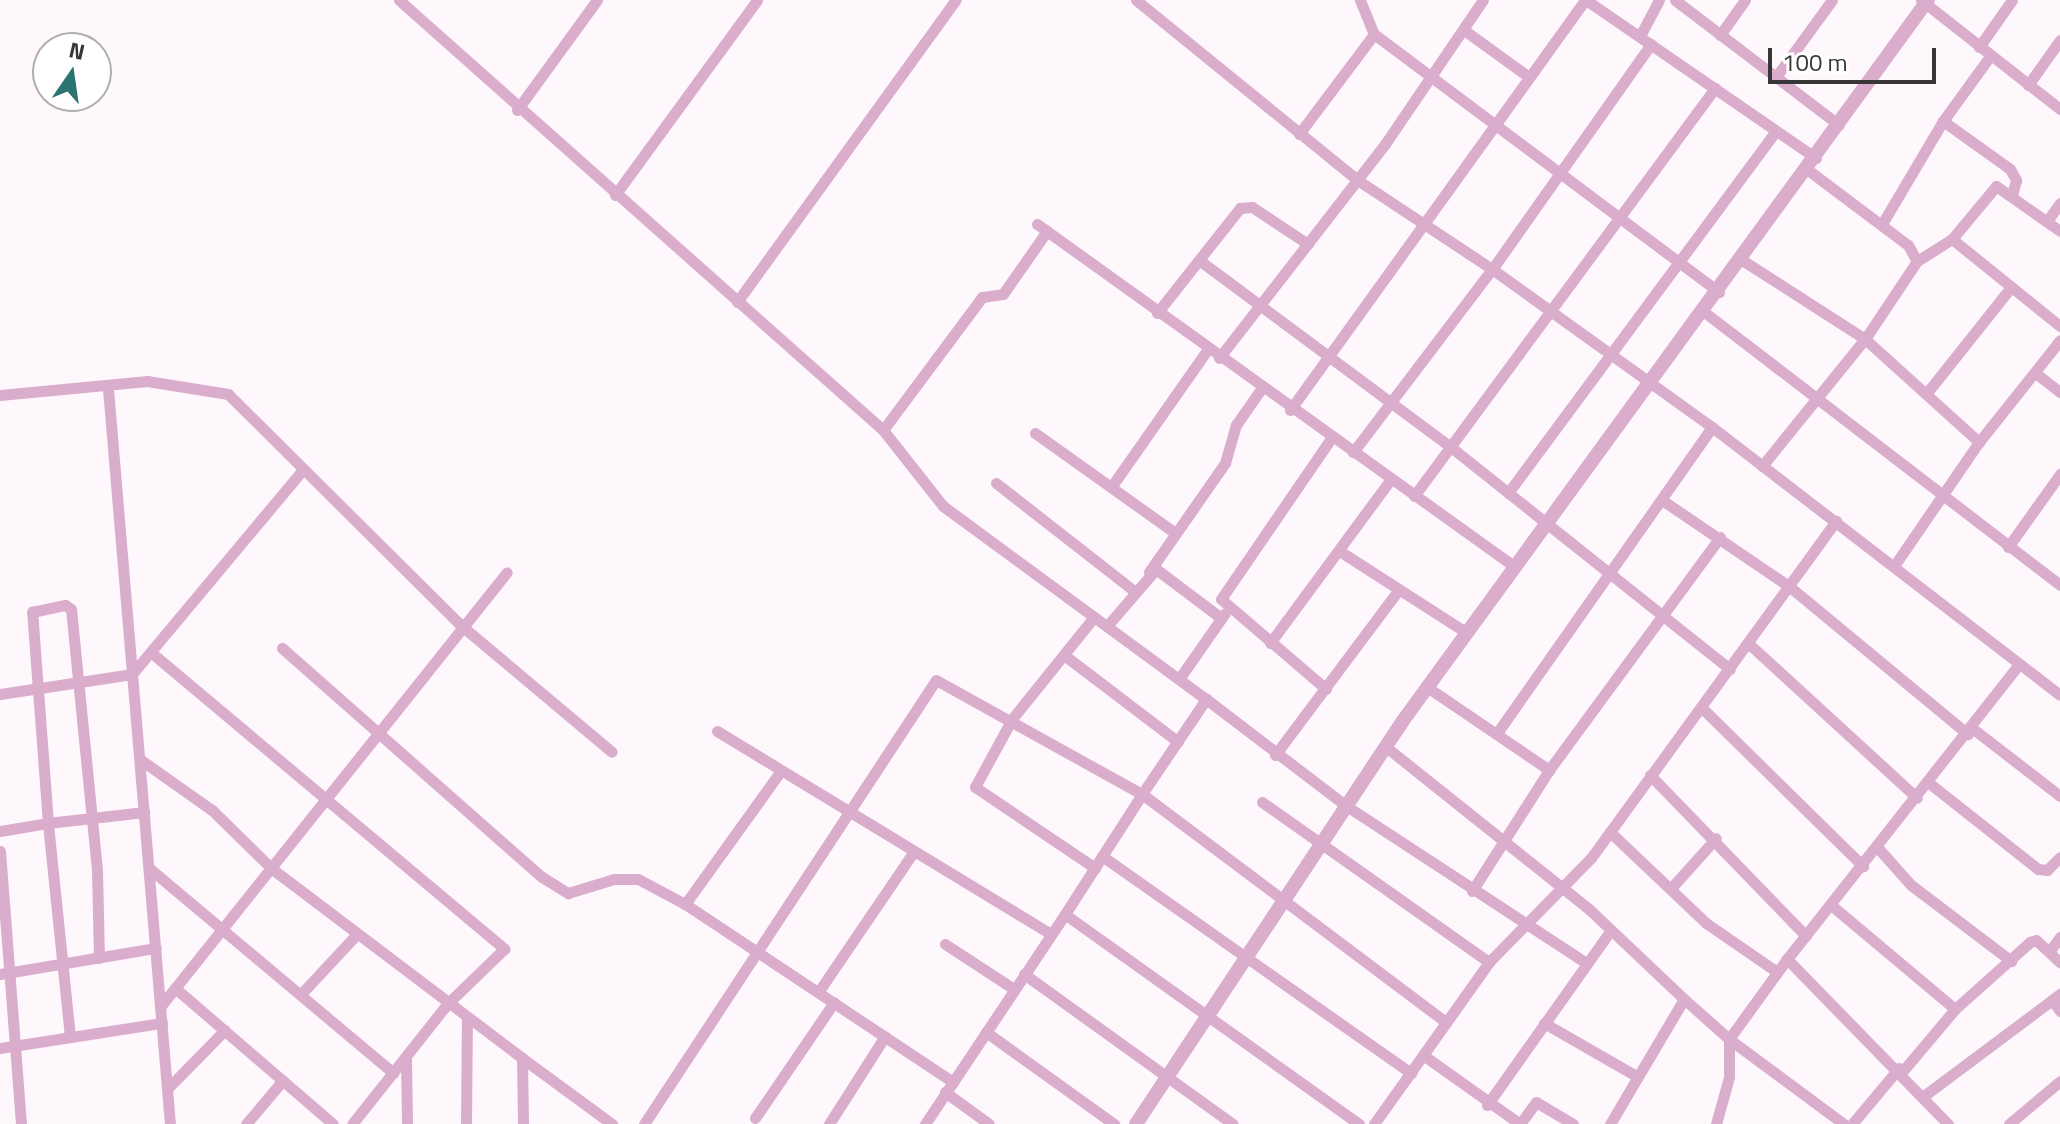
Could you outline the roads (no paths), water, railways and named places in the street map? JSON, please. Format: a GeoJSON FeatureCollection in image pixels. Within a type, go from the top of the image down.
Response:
{"type":"FeatureCollection","features":[{"type":"Feature","properties":{"kind":"street"},"geometry":{"type":"LineString","coordinates":[[399,0],[517,110],[883,430],[943,506],[1348,807],[1586,963]]}},
{"type":"Feature","properties":{"kind":"street"},"geometry":{"type":"LineString","coordinates":[[517,110],[597,0]]}},
{"type":"Feature","properties":{"kind":"street"},"geometry":{"type":"LineString","coordinates":[[615,195],[757,0]]}},
{"type":"Feature","properties":{"kind":"street"},"geometry":{"type":"LineString","coordinates":[[737,302],[956,0]]}},
{"type":"Feature","properties":{"kind":"street"},"geometry":{"type":"LineString","coordinates":[[1136,0],[1356,179],[1492,269],[1646,384],[1712,427],[2060,695]]}},
{"type":"Feature","properties":{"kind":"street"},"geometry":{"type":"LineString","coordinates":[[1360,0],[1374,34],[1719,292]]}},
{"type":"Feature","properties":{"kind":"street"},"geometry":{"type":"LineString","coordinates":[[1219,358],[1431,79],[1483,0]]}},
{"type":"Feature","properties":{"kind":"street"},"geometry":{"type":"LineString","coordinates":[[1290,410],[1586,0],[1776,131],[1916,252],[1917,261]]}},
{"type":"Feature","properties":{"kind":"street"},"geometry":{"type":"LineString","coordinates":[[1640,36],[1659,0]]}},
{"type":"Feature","properties":{"kind":"street"},"geometry":{"type":"LineString","coordinates":[[1675,0],[1839,125]]}},
{"type":"Feature","properties":{"kind":"street"},"geometry":{"type":"LineString","coordinates":[[1720,35],[1745,0]]}},
{"type":"Feature","properties":{"kind":"street"},"geometry":{"type":"LineString","coordinates":[[1776,77],[1832,0]]}},
{"type":"Feature","properties":{"kind":"street"},"geometry":{"type":"LineString","coordinates":[[1979,47],[2012,0]]}},
{"type":"Feature","properties":{"kind":"street"},"geometry":{"type":"LineString","coordinates":[[1136,1124],[1427,687],[1646,384],[1719,292],[1812,164],[1925,1],[2060,109]]}},
{"type":"Feature","properties":{"kind":"street"},"geometry":{"type":"LineString","coordinates":[[1464,30],[1529,77]]}},
{"type":"Feature","properties":{"kind":"street"},"geometry":{"type":"LineString","coordinates":[[1299,134],[1374,34]]}},
{"type":"Feature","properties":{"kind":"street"},"geometry":{"type":"LineString","coordinates":[[2028,85],[2060,40]]}},
{"type":"Feature","properties":{"kind":"street"},"geometry":{"type":"LineString","coordinates":[[1353,452],[1492,269],[1558,170],[1651,44]]}},
{"type":"Feature","properties":{"kind":"street"},"geometry":{"type":"LineString","coordinates":[[1882,224],[1943,121],[1990,56]]}},
{"type":"Feature","properties":{"kind":"street"},"geometry":{"type":"LineString","coordinates":[[1414,496],[1715,88]]}},
{"type":"Feature","properties":{"kind":"street"},"geometry":{"type":"LineString","coordinates":[[1943,121],[2010,169],[2016,180],[2012,195]]}},
{"type":"Feature","properties":{"kind":"street"},"geometry":{"type":"LineString","coordinates":[[1508,493],[1607,355],[1776,131]]}},
{"type":"Feature","properties":{"kind":"street"},"geometry":{"type":"LineString","coordinates":[[1762,466],[1865,339],[1917,261],[1952,239],[1989,188],[2012,195],[2060,231]]}},
{"type":"Feature","properties":{"kind":"street"},"geometry":{"type":"LineString","coordinates":[[2047,221],[2060,203]]}},
{"type":"Feature","properties":{"kind":"street"},"geometry":{"type":"LineString","coordinates":[[1157,313],[1246,206],[1308,244]]}},
{"type":"Feature","properties":{"kind":"street"},"geometry":{"type":"LineString","coordinates":[[883,430],[982,297],[1003,294],[1042,228],[1290,410],[1515,567]]}},
{"type":"Feature","properties":{"kind":"street"},"geometry":{"type":"LineString","coordinates":[[1952,239],[2060,326]]}},
{"type":"Feature","properties":{"kind":"street"},"geometry":{"type":"LineString","coordinates":[[1199,260],[1452,448],[1730,669]]}},
{"type":"Feature","properties":{"kind":"street"},"geometry":{"type":"LineString","coordinates":[[1742,260],[1865,339],[1979,442]]}},
{"type":"Feature","properties":{"kind":"street"},"geometry":{"type":"LineString","coordinates":[[1926,394],[2011,287]]}},
{"type":"Feature","properties":{"kind":"street"},"geometry":{"type":"LineString","coordinates":[[1703,311],[1816,403],[2060,585]]}},
{"type":"Feature","properties":{"kind":"street"},"geometry":{"type":"LineString","coordinates":[[1894,566],[1945,500],[1979,442],[2038,375],[2060,340]]}},
{"type":"Feature","properties":{"kind":"street"},"geometry":{"type":"LineString","coordinates":[[1114,483],[1207,350]]}},
{"type":"Feature","properties":{"kind":"street"},"geometry":{"type":"LineString","coordinates":[[2038,375],[2060,392]]}},
{"type":"Feature","properties":{"kind":"street"},"geometry":{"type":"LineString","coordinates":[[0,395],[108,389],[147,381],[228,394],[301,472],[463,627],[612,752]]}},
{"type":"Feature","properties":{"kind":"street"},"geometry":{"type":"LineString","coordinates":[[108,389],[170,1124]]}},
{"type":"Feature","properties":{"kind":"street"},"geometry":{"type":"LineString","coordinates":[[1107,626],[1225,463],[1236,425],[1261,389]]}},
{"type":"Feature","properties":{"kind":"street"},"geometry":{"type":"LineString","coordinates":[[1497,733],[1712,427]]}},
{"type":"Feature","properties":{"kind":"street"},"geometry":{"type":"LineString","coordinates":[[1035,433],[1114,483],[1174,532]]}},
{"type":"Feature","properties":{"kind":"street"},"geometry":{"type":"LineString","coordinates":[[1179,679],[1224,614],[1223,593],[1332,437]]}},
{"type":"Feature","properties":{"kind":"street"},"geometry":{"type":"LineString","coordinates":[[0,694],[132,674],[153,654],[193,594],[301,472]]}},
{"type":"Feature","properties":{"kind":"street"},"geometry":{"type":"LineString","coordinates":[[1270,643],[1341,552],[1390,480]]}},
{"type":"Feature","properties":{"kind":"street"},"geometry":{"type":"LineString","coordinates":[[2008,547],[2058,482]]}},
{"type":"Feature","properties":{"kind":"street"},"geometry":{"type":"LineString","coordinates":[[996,483],[1134,591]]}},
{"type":"Feature","properties":{"kind":"street"},"geometry":{"type":"LineString","coordinates":[[1662,500],[1790,587],[1970,731],[2060,796]]}},
{"type":"Feature","properties":{"kind":"street"},"geometry":{"type":"LineString","coordinates":[[1374,1124],[1489,962],[1525,922],[1564,889],[1610,832],[1836,521]]}},
{"type":"Feature","properties":{"kind":"street"},"geometry":{"type":"LineString","coordinates":[[1472,891],[1549,770],[1665,617],[1720,537]]}},
{"type":"Feature","properties":{"kind":"street"},"geometry":{"type":"LineString","coordinates":[[1341,552],[1467,633]]}},
{"type":"Feature","properties":{"kind":"street"},"geometry":{"type":"LineString","coordinates":[[1149,572],[1161,570],[1270,643],[1326,689]]}},
{"type":"Feature","properties":{"kind":"street"},"geometry":{"type":"LineString","coordinates":[[160,1007],[507,572]]}},
{"type":"Feature","properties":{"kind":"street"},"geometry":{"type":"LineString","coordinates":[[1275,755],[1399,589]]}},
{"type":"Feature","properties":{"kind":"street"},"geometry":{"type":"LineString","coordinates":[[70,1037],[48,823],[38,689],[37,608],[69,606],[92,816],[99,958]]}},
{"type":"Feature","properties":{"kind":"street"},"geometry":{"type":"LineString","coordinates":[[1094,617],[1012,719],[975,787],[1095,868]]}},
{"type":"Feature","properties":{"kind":"street"},"geometry":{"type":"LineString","coordinates":[[1748,643],[1917,798]]}},
{"type":"Feature","properties":{"kind":"street"},"geometry":{"type":"LineString","coordinates":[[282,648],[377,735],[568,893],[638,879],[685,904],[885,1036],[949,1087],[989,1124]]}},
{"type":"Feature","properties":{"kind":"street"},"geometry":{"type":"LineString","coordinates":[[153,654],[504,949],[448,1003],[356,1122]]}},
{"type":"Feature","properties":{"kind":"street"},"geometry":{"type":"LineString","coordinates":[[1064,655],[1178,742]]}},
{"type":"Feature","properties":{"kind":"street"},"geometry":{"type":"LineString","coordinates":[[1716,1124],[1729,1077],[1729,1039],[1787,959],[1970,731],[2018,665]]}},
{"type":"Feature","properties":{"kind":"street"},"geometry":{"type":"LineString","coordinates":[[644,1124],[936,680],[1012,719],[1142,794],[1446,1022]]}},
{"type":"Feature","properties":{"kind":"street"},"geometry":{"type":"LineString","coordinates":[[1427,687],[1549,770]]}},
{"type":"Feature","properties":{"kind":"street"},"geometry":{"type":"LineString","coordinates":[[925,1124],[1206,699]]}},
{"type":"Feature","properties":{"kind":"street"},"geometry":{"type":"LineString","coordinates":[[1702,708],[1863,866]]}},
{"type":"Feature","properties":{"kind":"street"},"geometry":{"type":"LineString","coordinates":[[717,731],[1051,934]]}},
{"type":"Feature","properties":{"kind":"street"},"geometry":{"type":"LineString","coordinates":[[1386,747],[1564,889],[1729,1039],[1844,1124]]}},
{"type":"Feature","properties":{"kind":"street"},"geometry":{"type":"LineString","coordinates":[[141,760],[212,810],[271,868],[612,1124]]}},
{"type":"Feature","properties":{"kind":"street"},"geometry":{"type":"LineString","coordinates":[[685,904],[780,772]]}},
{"type":"Feature","properties":{"kind":"street"},"geometry":{"type":"LineString","coordinates":[[1650,775],[1716,838],[1806,936]]}},
{"type":"Feature","properties":{"kind":"street"},"geometry":{"type":"LineString","coordinates":[[1929,783],[2038,869],[2047,870],[2060,857]]}},
{"type":"Feature","properties":{"kind":"street"},"geometry":{"type":"LineString","coordinates":[[1262,802],[1489,962]]}},
{"type":"Feature","properties":{"kind":"street"},"geometry":{"type":"LineString","coordinates":[[0,831],[92,816],[144,812]]}},
{"type":"Feature","properties":{"kind":"street"},"geometry":{"type":"LineString","coordinates":[[1610,832],[1673,886],[1706,923],[1777,972]]}},
{"type":"Feature","properties":{"kind":"street"},"geometry":{"type":"LineString","coordinates":[[1673,886],[1716,838]]}},
{"type":"Feature","properties":{"kind":"street"},"geometry":{"type":"LineString","coordinates":[[1878,848],[1911,885],[2011,961]]}},
{"type":"Feature","properties":{"kind":"street"},"geometry":{"type":"LineString","coordinates":[[0,851],[5,973],[21,1124]]}},
{"type":"Feature","properties":{"kind":"street"},"geometry":{"type":"LineString","coordinates":[[819,991],[914,851]]}},
{"type":"Feature","properties":{"kind":"street"},"geometry":{"type":"LineString","coordinates":[[1102,856],[1411,1073]]}},
{"type":"Feature","properties":{"kind":"street"},"geometry":{"type":"LineString","coordinates":[[149,868],[393,1073]]}},
{"type":"Feature","properties":{"kind":"street"},"geometry":{"type":"LineString","coordinates":[[1831,905],[1955,1009]]}},
{"type":"Feature","properties":{"kind":"street"},"geometry":{"type":"LineString","coordinates":[[1065,914],[1359,1124]]}},
{"type":"Feature","properties":{"kind":"street"},"geometry":{"type":"LineString","coordinates":[[1487,1105],[1611,930]]}},
{"type":"Feature","properties":{"kind":"street"},"geometry":{"type":"LineString","coordinates":[[301,994],[357,934]]}},
{"type":"Feature","properties":{"kind":"street"},"geometry":{"type":"LineString","coordinates":[[2049,952],[2060,937]]}},
{"type":"Feature","properties":{"kind":"street"},"geometry":{"type":"LineString","coordinates":[[1852,1124],[1955,1009],[2036,940],[2060,962]]}},
{"type":"Feature","properties":{"kind":"street"},"geometry":{"type":"LineString","coordinates":[[945,944],[1014,989]]}},
{"type":"Feature","properties":{"kind":"street"},"geometry":{"type":"LineString","coordinates":[[5,973],[156,948]]}},
{"type":"Feature","properties":{"kind":"street"},"geometry":{"type":"LineString","coordinates":[[1787,959],[1925,1095],[1948,1124]]}},
{"type":"Feature","properties":{"kind":"street"},"geometry":{"type":"LineString","coordinates":[[1024,974],[1233,1124]]}},
{"type":"Feature","properties":{"kind":"street"},"geometry":{"type":"LineString","coordinates":[[175,988],[333,1124]]}},
{"type":"Feature","properties":{"kind":"street"},"geometry":{"type":"LineString","coordinates":[[1925,1095],[2056,997],[2060,1011]]}},
{"type":"Feature","properties":{"kind":"street"},"geometry":{"type":"LineString","coordinates":[[1610,1124],[1684,999]]}},
{"type":"Feature","properties":{"kind":"street"},"geometry":{"type":"LineString","coordinates":[[755,1118],[834,1002]]}},
{"type":"Feature","properties":{"kind":"street"},"geometry":{"type":"LineString","coordinates":[[466,1124],[467,1017]]}},
{"type":"Feature","properties":{"kind":"street"},"geometry":{"type":"LineString","coordinates":[[0,1048],[162,1023]]}},
{"type":"Feature","properties":{"kind":"street"},"geometry":{"type":"LineString","coordinates":[[1544,1023],[1636,1076]]}},
{"type":"Feature","properties":{"kind":"street"},"geometry":{"type":"LineString","coordinates":[[168,1088],[225,1030]]}},
{"type":"Feature","properties":{"kind":"street"},"geometry":{"type":"LineString","coordinates":[[986,1032],[1114,1124]]}},
{"type":"Feature","properties":{"kind":"street"},"geometry":{"type":"LineString","coordinates":[[829,1124],[885,1036]]}},
{"type":"Feature","properties":{"kind":"street"},"geometry":{"type":"LineString","coordinates":[[1423,1055],[1487,1105],[1520,1124],[1536,1102],[1573,1124]]}},
{"type":"Feature","properties":{"kind":"street"},"geometry":{"type":"LineString","coordinates":[[406,1057],[407,1124]]}},
{"type":"Feature","properties":{"kind":"street"},"geometry":{"type":"LineString","coordinates":[[522,1058],[523,1124]]}},
{"type":"Feature","properties":{"kind":"street"},"geometry":{"type":"LineString","coordinates":[[246,1124],[283,1080]]}},
{"type":"Feature","properties":{"kind":"street"},"geometry":{"type":"LineString","coordinates":[[2009,1124],[2060,1081]]}},
{"type":"Feature","properties":{"kind":"street"},"geometry":{"type":"LineString","coordinates":[[591,1124],[592,1109]]}}]}
